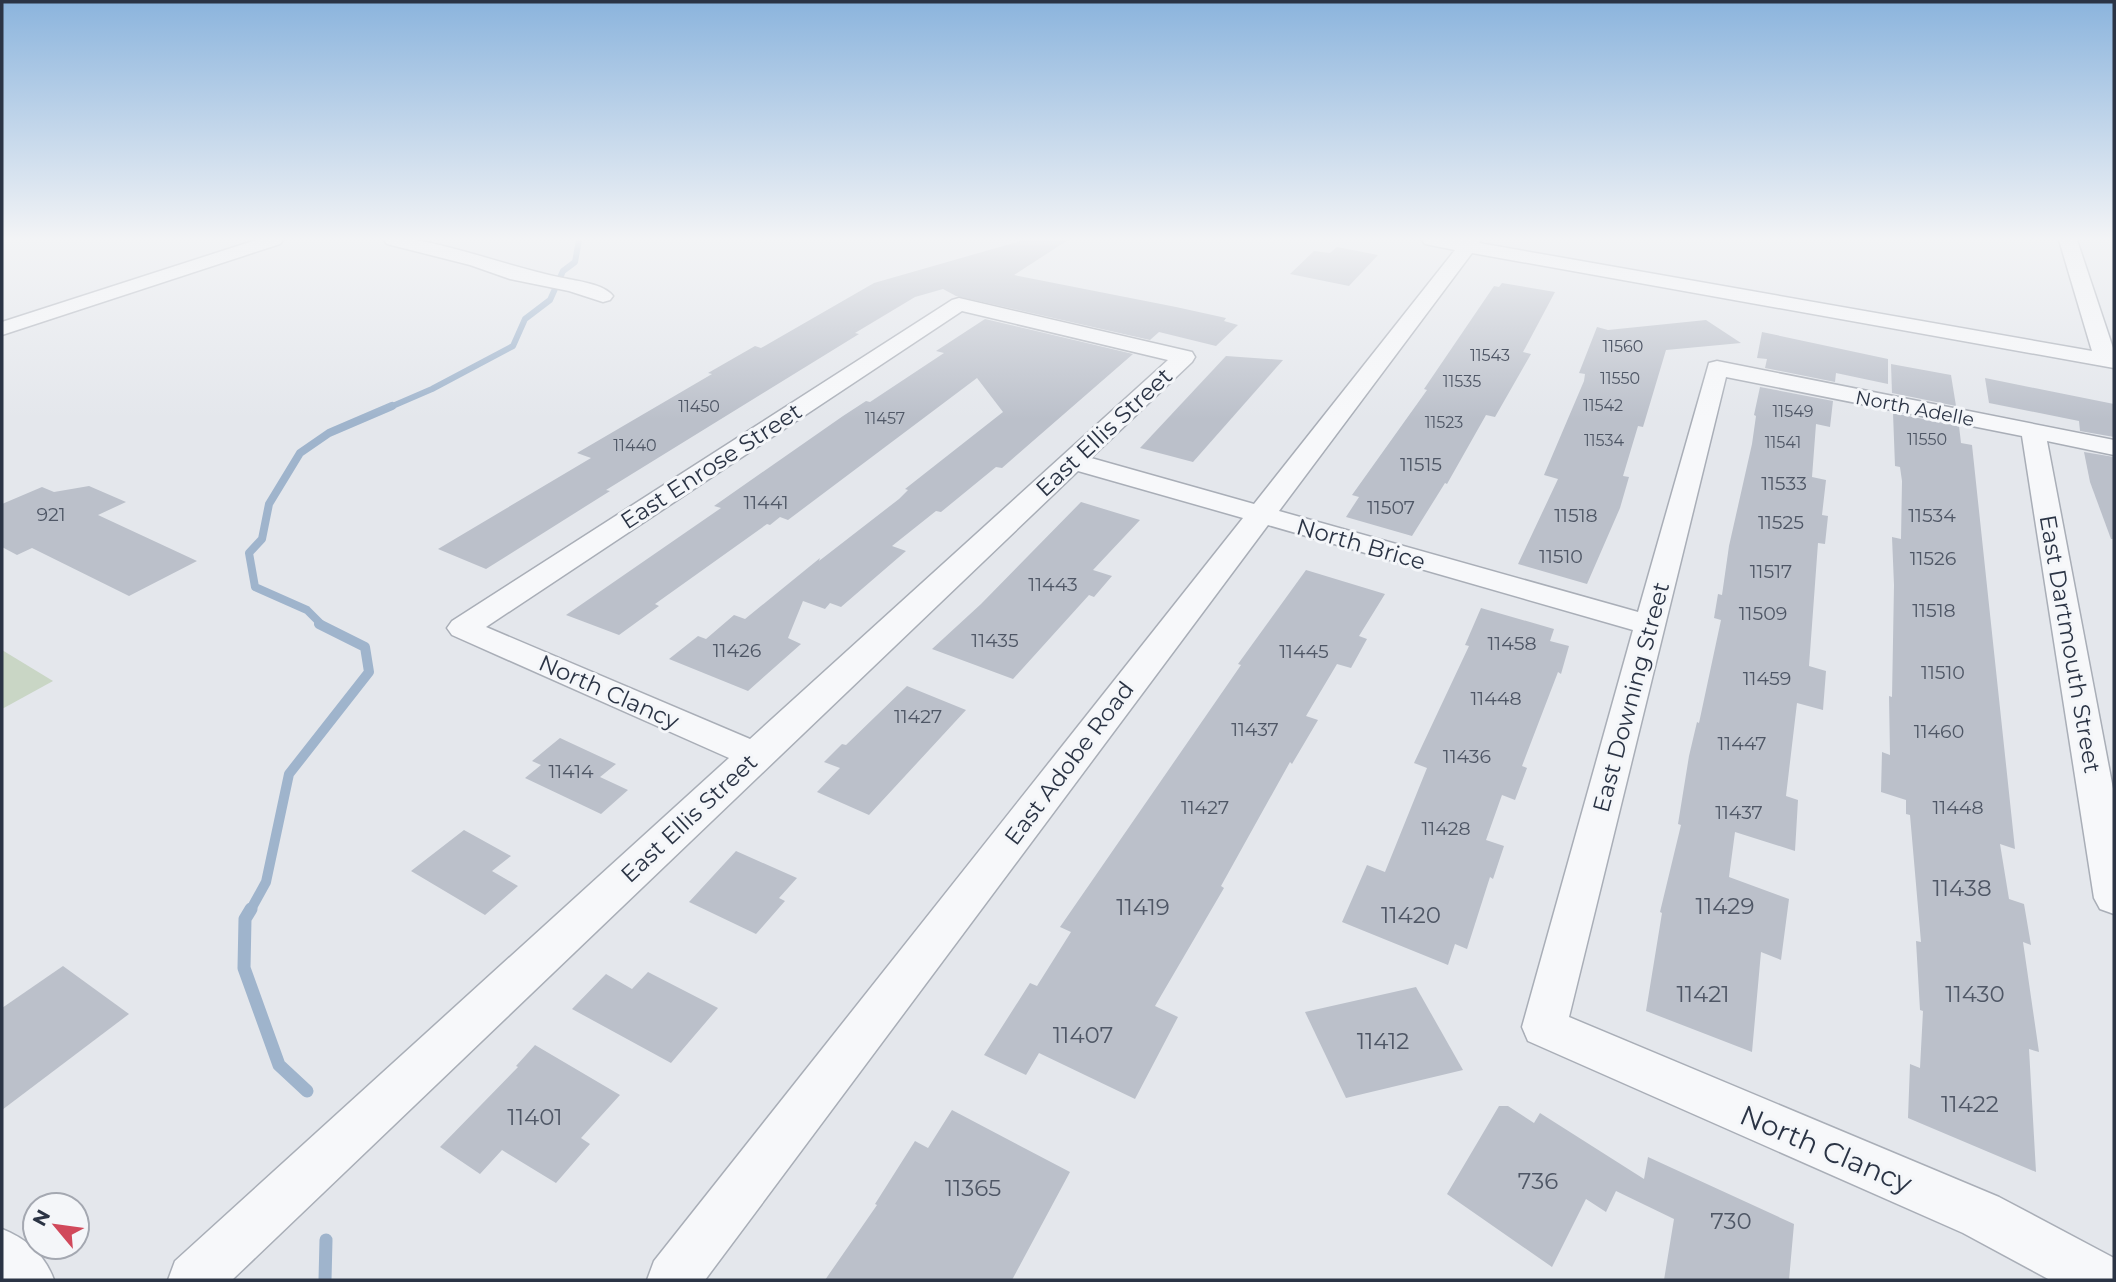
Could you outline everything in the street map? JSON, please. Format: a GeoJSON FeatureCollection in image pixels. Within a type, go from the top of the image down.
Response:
{"type":"FeatureCollection","features":[{"type":"Feature","properties":{"kind":"street"},"geometry":{"type":"LineString","coordinates":[[2,329],[91,300]]}},
{"type":"Feature","properties":{"kind":"street","name":"East Adobe Road"},"geometry":{"type":"LineString","coordinates":[[673,1280],[1426,300]]}},
{"type":"Feature","properties":{"kind":"street"},"geometry":{"type":"LineString","coordinates":[[1781,300],[2110,360],[2089,300]]}},
{"type":"Feature","properties":{"kind":"street","name":"East Ellis Street"},"geometry":{"type":"LineString","coordinates":[[194,1280],[1184,356],[959,304]]}},
{"type":"Feature","properties":{"kind":"street","name":"East Enrose Street"},"geometry":{"type":"LineString","coordinates":[[463,628],[959,304]]}},
{"type":"Feature","properties":{"kind":"street","name":"North Adelle"},"geometry":{"type":"LineString","coordinates":[[1717,368],[2114,447]]}},
{"type":"Feature","properties":{"kind":"street","name":"East Downing Street"},"geometry":{"type":"LineString","coordinates":[[1545,1027],[1717,368]]}},
{"type":"Feature","properties":{"kind":"street","name":"East Dartmouth Street"},"geometry":{"type":"LineString","coordinates":[[2033,431],[2114,898]]}},
{"type":"Feature","properties":{"kind":"street","name":"North Brice"},"geometry":{"type":"LineString","coordinates":[[1072,461],[1649,625]]}},
{"type":"Feature","properties":{"kind":"street","name":"North Clancy"},"geometry":{"type":"LineString","coordinates":[[463,628],[756,756]]}},
{"type":"Feature","properties":{"kind":"street","name":"North Clancy"},"geometry":{"type":"LineString","coordinates":[[1545,1027],[1981,1215],[2102,1280]]}},
{"type":"Feature","properties":{"kind":"street"},"geometry":{"type":"LineString","coordinates":[[2,1255],[28,1280]]}},
{"type":"Feature","properties":{"kind":"green space"},"geometry":{"type":"Polygon","coordinates":[[[2,650],[53,681],[2,709],[2,650]]]}},
{"type":"Feature","properties":{"kind":"building"},"geometry":{"type":"Polygon","coordinates":[[[845,300],[910,300],[606,490],[610,491],[486,569],[438,549],[591,458],[577,453],[755,346],[761,348],[845,300]]]}},
{"type":"Feature","properties":{"kind":"building"},"geometry":{"type":"Polygon","coordinates":[[[973,300],[1140,300],[1226,318],[1224,321],[1238,325],[1216,346],[1159,332],[1150,340],[973,300]]]}},
{"type":"Feature","properties":{"kind":"building"},"geometry":{"type":"Polygon","coordinates":[[[1485,300],[1551,300],[1523,352],[1531,354],[1495,417],[1486,415],[1447,484],[1445,483],[1412,536],[1346,517],[1359,497],[1352,495],[1427,390],[1424,389],[1485,300]]]}},
{"type":"Feature","properties":{"kind":"building"},"geometry":{"type":"Polygon","coordinates":[[[985,319],[1133,354],[1002,468],[996,467],[941,512],[936,511],[892,546],[906,551],[841,607],[830,603],[825,609],[803,601],[788,638],[801,644],[748,691],[669,659],[698,636],[706,639],[734,615],[745,619],[899,499],[908,490],[905,489],[1003,412],[977,378],[788,520],[780,517],[770,525],[767,524],[655,604],[659,606],[619,635],[566,615],[721,508],[714,506],[843,416],[866,401],[870,402],[944,353],[936,351],[985,319]]]}},
{"type":"Feature","properties":{"kind":"building"},"geometry":{"type":"Polygon","coordinates":[[[1706,320],[1741,343],[1666,350],[1643,427],[1638,426],[1623,476],[1629,477],[1620,508],[1587,584],[1518,564],[1558,479],[1544,475],[1584,381],[1585,374],[1579,373],[1597,327],[1608,330],[1706,320]]]}},
{"type":"Feature","properties":{"kind":"building"},"geometry":{"type":"Polygon","coordinates":[[[1762,332],[1888,359],[1888,384],[1836,373],[1835,382],[1765,368],[1767,359],[1757,358],[1762,332]]]}},
{"type":"Feature","properties":{"kind":"building"},"geometry":{"type":"Polygon","coordinates":[[[1226,356],[1283,360],[1193,462],[1140,448],[1226,356]]]}},
{"type":"Feature","properties":{"kind":"building"},"geometry":{"type":"Polygon","coordinates":[[[1891,364],[1951,375],[1956,406],[1892,393],[1891,364]]]}},
{"type":"Feature","properties":{"kind":"building"},"geometry":{"type":"Polygon","coordinates":[[[1985,378],[2114,404],[2114,437],[2080,431],[2079,421],[1989,403],[1985,378]]]}},
{"type":"Feature","properties":{"kind":"building"},"geometry":{"type":"Polygon","coordinates":[[[1760,387],[1833,401],[1830,427],[1816,424],[1812,477],[1826,480],[1822,515],[1828,516],[1825,544],[1818,543],[1809,666],[1826,671],[1823,710],[1797,703],[1786,796],[1798,800],[1795,851],[1735,832],[1729,877],[1789,899],[1781,960],[1761,952],[1752,1052],[1646,1011],[1662,913],[1660,912],[1681,825],[1678,824],[1689,756],[1697,722],[1699,723],[1721,620],[1714,618],[1718,594],[1722,595],[1729,546],[1752,444],[1760,387]]]}},
{"type":"Feature","properties":{"kind":"building"},"geometry":{"type":"Polygon","coordinates":[[[1893,413],[1959,426],[1961,443],[1972,445],[2015,849],[2000,844],[2009,899],[2024,904],[2031,945],[2023,942],[2039,1052],[2029,1049],[2036,1172],[1908,1118],[1910,1064],[1920,1068],[1923,1011],[1920,1010],[1916,941],[1921,942],[1910,815],[1906,814],[1906,800],[1881,792],[1882,752],[1890,755],[1889,696],[1892,697],[1894,585],[1892,537],[1901,539],[1902,481],[1900,467],[1895,466],[1893,413]]]}},
{"type":"Feature","properties":{"kind":"building"},"geometry":{"type":"Polygon","coordinates":[[[2084,452],[2114,457],[2114,539],[2111,539],[2090,482],[2084,452]]]}},
{"type":"Feature","properties":{"kind":"building"},"geometry":{"type":"Polygon","coordinates":[[[89,486],[126,502],[98,515],[197,561],[129,596],[32,548],[17,555],[2,547],[2,504],[42,487],[54,492],[89,486]]]}},
{"type":"Feature","properties":{"kind":"building"},"geometry":{"type":"Polygon","coordinates":[[[1081,502],[1140,520],[1093,570],[1112,576],[1094,597],[1089,595],[1013,679],[932,649],[981,604],[1081,502]]]}},
{"type":"Feature","properties":{"kind":"building"},"geometry":{"type":"Polygon","coordinates":[[[1306,570],[1385,594],[1359,636],[1367,639],[1351,668],[1337,664],[1306,716],[1318,720],[1292,764],[1290,762],[1221,886],[1224,888],[1155,1006],[1178,1017],[1135,1099],[1039,1053],[1026,1075],[984,1055],[1030,983],[1037,986],[1071,932],[1060,927],[1241,665],[1238,664],[1306,570]]]}},
{"type":"Feature","properties":{"kind":"building"},"geometry":{"type":"Polygon","coordinates":[[[1481,608],[1554,629],[1550,641],[1569,646],[1561,674],[1558,672],[1522,766],[1527,768],[1515,800],[1502,795],[1486,840],[1504,846],[1493,879],[1490,877],[1467,949],[1455,944],[1448,965],[1342,922],[1367,865],[1385,872],[1427,768],[1414,763],[1469,646],[1465,645],[1481,608]]]}},
{"type":"Feature","properties":{"kind":"building"},"geometry":{"type":"Polygon","coordinates":[[[907,686],[966,710],[869,815],[817,792],[840,768],[824,762],[842,744],[846,745],[907,686]]]}},
{"type":"Feature","properties":{"kind":"building"},"geometry":{"type":"Polygon","coordinates":[[[560,738],[616,764],[600,777],[628,790],[601,814],[525,778],[541,765],[532,761],[560,738]]]}},
{"type":"Feature","properties":{"kind":"building"},"geometry":{"type":"Polygon","coordinates":[[[464,830],[511,856],[492,871],[518,886],[485,915],[411,871],[464,830]]]}},
{"type":"Feature","properties":{"kind":"building"},"geometry":{"type":"Polygon","coordinates":[[[736,851],[797,878],[779,898],[785,901],[756,934],[689,902],[736,851]]]}},
{"type":"Feature","properties":{"kind":"building"},"geometry":{"type":"Polygon","coordinates":[[[63,966],[129,1014],[2,1110],[2,1008],[63,966]]]}},
{"type":"Feature","properties":{"kind":"building"},"geometry":{"type":"Polygon","coordinates":[[[648,972],[718,1008],[671,1063],[572,1009],[606,974],[632,989],[648,972]]]}},
{"type":"Feature","properties":{"kind":"building"},"geometry":{"type":"Polygon","coordinates":[[[1416,987],[1463,1070],[1346,1098],[1305,1012],[1416,987]]]}},
{"type":"Feature","properties":{"kind":"building"},"geometry":{"type":"Polygon","coordinates":[[[535,1045],[620,1095],[581,1138],[590,1144],[556,1183],[502,1150],[480,1174],[440,1147],[518,1067],[516,1066],[535,1045]]]}},
{"type":"Feature","properties":{"kind":"building"},"geometry":{"type":"Polygon","coordinates":[[[1499,1106],[1508,1106],[1534,1123],[1540,1113],[1644,1179],[1648,1157],[1794,1224],[1789,1280],[1664,1280],[1674,1219],[1616,1191],[1606,1212],[1586,1199],[1552,1267],[1447,1194],[1499,1106]]]}},
{"type":"Feature","properties":{"kind":"building"},"geometry":{"type":"Polygon","coordinates":[[[952,1110],[1070,1172],[1012,1280],[825,1280],[877,1205],[875,1204],[915,1141],[928,1148],[952,1110]]]}},
{"type":"Feature","properties":{"kind":"waterway"},"geometry":{"type":"LineString","coordinates":[[388,408],[432,389],[513,346],[525,319],[550,300]]}},
{"type":"Feature","properties":{"kind":"waterway"},"geometry":{"type":"LineString","coordinates":[[323,626],[307,610],[255,587],[249,553],[262,539],[269,504],[300,453],[329,433],[392,406]]}},
{"type":"Feature","properties":{"kind":"waterway"},"geometry":{"type":"LineString","coordinates":[[319,624],[323,626]]}},
{"type":"Feature","properties":{"kind":"waterway"},"geometry":{"type":"LineString","coordinates":[[250,911],[266,882],[289,774],[369,672],[365,647],[323,626]]}},
{"type":"Feature","properties":{"kind":"waterway"},"geometry":{"type":"LineString","coordinates":[[251,909],[245,919],[244,968],[279,1065],[307,1091]]}},
{"type":"Feature","properties":{"kind":"waterway"},"geometry":{"type":"LineString","coordinates":[[325,1280],[326,1240]]}}]}
